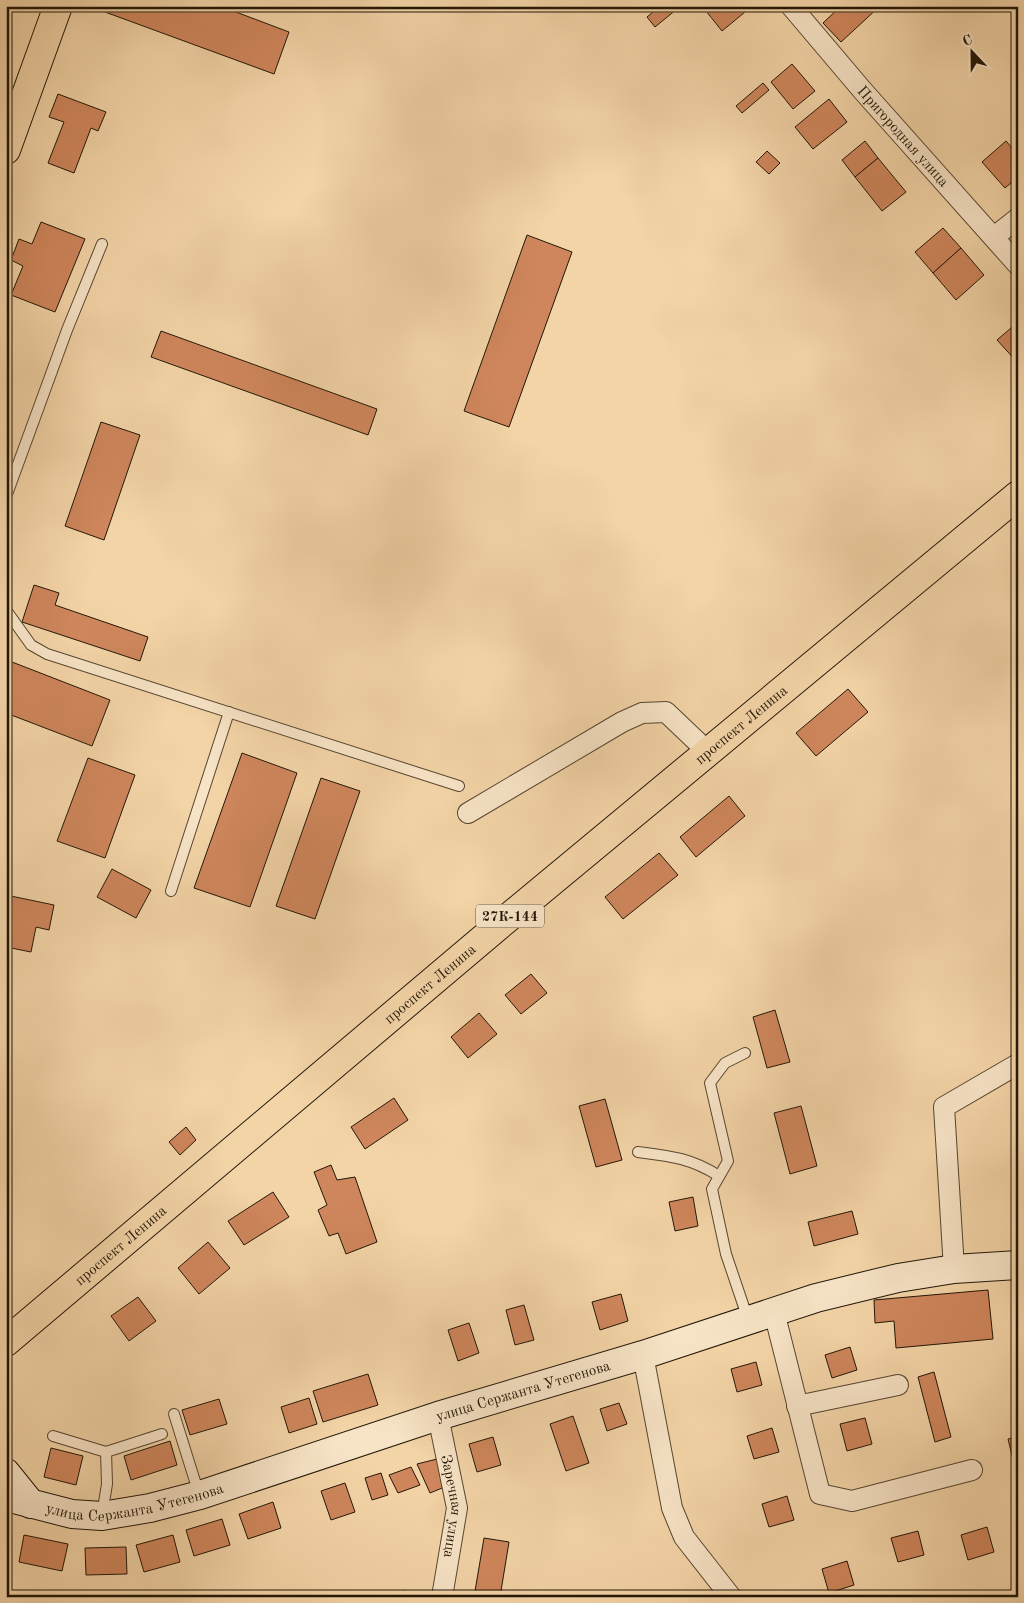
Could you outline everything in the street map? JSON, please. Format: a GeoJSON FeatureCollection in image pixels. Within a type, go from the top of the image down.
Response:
{"type":"FeatureCollection","features":[{"type":"Feature","properties":{"kind":"main road"},"geometry":{"type":"LineString","coordinates":[[6,150],[58,6]]}},
{"type":"Feature","properties":{"kind":"main road","name":"проспект Ленина"},"geometry":{"type":"LineString","coordinates":[[6,1342],[1018,494]]}},
{"type":"Feature","properties":{"kind":"main road","name":"улица Сержанта Утегенова"},"geometry":{"type":"LineString","coordinates":[[19,1501],[72,1514],[102,1516],[125,1514],[200,1495],[438,1416],[643,1355],[816,1298],[898,1278],[954,1270],[1018,1265]]}},
{"type":"Feature","properties":{"kind":"main road"},"geometry":{"type":"LineString","coordinates":[[6,1473],[19,1501]]}},
{"type":"Feature","properties":{"kind":"street","name":"Пригородная улица"},"geometry":{"type":"LineString","coordinates":[[792,6],[863,91],[1018,265]]}},
{"type":"Feature","properties":{"kind":"street"},"geometry":{"type":"LineString","coordinates":[[994,237],[1018,218]]}},
{"type":"Feature","properties":{"kind":"street"},"geometry":{"type":"LineString","coordinates":[[468,814],[622,722],[642,713],[666,712],[708,752]]}},
{"type":"Feature","properties":{"kind":"street"},"geometry":{"type":"LineString","coordinates":[[954,1270],[944,1107],[1018,1064]]}},
{"type":"Feature","properties":{"kind":"street"},"geometry":{"type":"LineString","coordinates":[[774,1312],[820,1494],[852,1500],[972,1470]]}},
{"type":"Feature","properties":{"kind":"street"},"geometry":{"type":"LineString","coordinates":[[643,1355],[672,1508],[684,1537],[731,1597]]}},
{"type":"Feature","properties":{"kind":"street"},"geometry":{"type":"LineString","coordinates":[[797,1406],[898,1385]]}},
{"type":"Feature","properties":{"kind":"street","name":"Заречная улица"},"geometry":{"type":"LineString","coordinates":[[438,1416],[457,1508],[442,1597]]}},
{"type":"Feature","properties":{"kind":"lane"},"geometry":{"type":"LineString","coordinates":[[6,497],[67,330],[102,244]]}},
{"type":"Feature","properties":{"kind":"lane"},"geometry":{"type":"LineString","coordinates":[[6,610],[31,645],[47,654],[459,786]]}},
{"type":"Feature","properties":{"kind":"lane"},"geometry":{"type":"LineString","coordinates":[[171,891],[229,712]]}},
{"type":"Feature","properties":{"kind":"lane"},"geometry":{"type":"LineString","coordinates":[[745,1053],[725,1063],[710,1083],[728,1161],[712,1189],[726,1254],[749,1320]]}},
{"type":"Feature","properties":{"kind":"lane"},"geometry":{"type":"LineString","coordinates":[[638,1152],[682,1157],[704,1166],[719,1176]]}},
{"type":"Feature","properties":{"kind":"lane"},"geometry":{"type":"LineString","coordinates":[[174,1414],[200,1495]]}},
{"type":"Feature","properties":{"kind":"lane"},"geometry":{"type":"LineString","coordinates":[[53,1436],[106,1452],[162,1434]]}},
{"type":"Feature","properties":{"kind":"lane"},"geometry":{"type":"LineString","coordinates":[[102,1516],[107,1484],[106,1452]]}},
{"type":"Feature","properties":{"kind":"building"},"geometry":{"type":"Polygon","coordinates":[[[107,6],[220,6],[289,32],[274,74],[105,12],[107,6]]]}},
{"type":"Feature","properties":{"kind":"building"},"geometry":{"type":"Polygon","coordinates":[[[660,6],[675,6],[677,9],[655,27],[647,17],[660,6]]]}},
{"type":"Feature","properties":{"kind":"building"},"geometry":{"type":"Polygon","coordinates":[[[712,6],[740,6],[745,12],[722,31],[706,11],[712,6]]]}},
{"type":"Feature","properties":{"kind":"building"},"geometry":{"type":"Polygon","coordinates":[[[841,6],[880,6],[841,42],[823,23],[841,6]]]}},
{"type":"Feature","properties":{"kind":"building"},"geometry":{"type":"Polygon","coordinates":[[[792,64],[815,91],[793,109],[771,82],[792,64]]]}},
{"type":"Feature","properties":{"kind":"building"},"geometry":{"type":"Polygon","coordinates":[[[763,83],[769,90],[742,113],[736,106],[763,83]]]}},
{"type":"Feature","properties":{"kind":"building"},"geometry":{"type":"Polygon","coordinates":[[[58,94],[106,112],[98,131],[91,128],[74,173],[48,163],[64,122],[49,117],[58,94]]]}},
{"type":"Feature","properties":{"kind":"building"},"geometry":{"type":"Polygon","coordinates":[[[829,99],[847,122],[813,149],[795,127],[829,99]]]}},
{"type":"Feature","properties":{"kind":"building"},"geometry":{"type":"Polygon","coordinates":[[[865,141],[878,158],[855,177],[842,160],[865,141]]]}},
{"type":"Feature","properties":{"kind":"building"},"geometry":{"type":"Polygon","coordinates":[[[1006,141],[1018,155],[1018,177],[1005,188],[982,162],[1006,141]]]}},
{"type":"Feature","properties":{"kind":"building"},"geometry":{"type":"Polygon","coordinates":[[[767,151],[780,163],[769,174],[756,162],[767,151]]]}},
{"type":"Feature","properties":{"kind":"building"},"geometry":{"type":"Polygon","coordinates":[[[878,158],[906,192],[882,211],[855,177],[878,158]]]}},
{"type":"Feature","properties":{"kind":"building"},"geometry":{"type":"Polygon","coordinates":[[[41,222],[85,239],[55,312],[11,295],[23,266],[11,260],[19,239],[32,244],[41,222]]]}},
{"type":"Feature","properties":{"kind":"building"},"geometry":{"type":"Polygon","coordinates":[[[943,228],[961,248],[933,273],[915,252],[943,228]]]}},
{"type":"Feature","properties":{"kind":"building"},"geometry":{"type":"Polygon","coordinates":[[[527,235],[572,252],[509,427],[464,411],[527,235]]]}},
{"type":"Feature","properties":{"kind":"building"},"geometry":{"type":"Polygon","coordinates":[[[961,248],[984,275],[956,300],[933,273],[961,248]]]}},
{"type":"Feature","properties":{"kind":"building"},"geometry":{"type":"Polygon","coordinates":[[[1018,322],[1018,363],[997,340],[1018,322]]]}},
{"type":"Feature","properties":{"kind":"building"},"geometry":{"type":"Polygon","coordinates":[[[161,331],[377,409],[368,435],[151,357],[161,331]]]}},
{"type":"Feature","properties":{"kind":"building"},"geometry":{"type":"Polygon","coordinates":[[[101,422],[140,435],[104,540],[65,526],[101,422]]]}},
{"type":"Feature","properties":{"kind":"building"},"geometry":{"type":"Polygon","coordinates":[[[34,585],[59,593],[55,605],[148,637],[140,661],[22,622],[34,585]]]}},
{"type":"Feature","properties":{"kind":"building"},"geometry":{"type":"Polygon","coordinates":[[[12,662],[110,700],[92,746],[6,713],[6,676],[12,662]]]}},
{"type":"Feature","properties":{"kind":"building"},"geometry":{"type":"Polygon","coordinates":[[[848,689],[868,712],[816,756],[796,733],[848,689]]]}},
{"type":"Feature","properties":{"kind":"building"},"geometry":{"type":"Polygon","coordinates":[[[242,753],[297,773],[250,907],[194,888],[242,753]]]}},
{"type":"Feature","properties":{"kind":"building"},"geometry":{"type":"Polygon","coordinates":[[[88,758],[135,775],[105,858],[57,841],[88,758]]]}},
{"type":"Feature","properties":{"kind":"building"},"geometry":{"type":"Polygon","coordinates":[[[321,778],[360,791],[315,919],[276,906],[321,778]]]}},
{"type":"Feature","properties":{"kind":"building"},"geometry":{"type":"Polygon","coordinates":[[[729,796],[745,816],[696,857],[680,837],[729,796]]]}},
{"type":"Feature","properties":{"kind":"building"},"geometry":{"type":"Polygon","coordinates":[[[659,853],[678,875],[623,919],[605,897],[659,853]]]}},
{"type":"Feature","properties":{"kind":"building"},"geometry":{"type":"Polygon","coordinates":[[[112,869],[151,890],[136,918],[97,897],[112,869]]]}},
{"type":"Feature","properties":{"kind":"building"},"geometry":{"type":"Polygon","coordinates":[[[6,895],[54,905],[49,930],[36,927],[31,952],[6,947],[6,895]]]}},
{"type":"Feature","properties":{"kind":"building"},"geometry":{"type":"Polygon","coordinates":[[[531,974],[547,993],[521,1014],[505,995],[531,974]]]}},
{"type":"Feature","properties":{"kind":"building"},"geometry":{"type":"Polygon","coordinates":[[[775,1010],[790,1062],[767,1068],[753,1017],[775,1010]]]}},
{"type":"Feature","properties":{"kind":"building"},"geometry":{"type":"Polygon","coordinates":[[[479,1013],[497,1034],[468,1058],[451,1037],[479,1013]]]}},
{"type":"Feature","properties":{"kind":"building"},"geometry":{"type":"Polygon","coordinates":[[[394,1098],[408,1120],[365,1149],[351,1127],[394,1098]]]}},
{"type":"Feature","properties":{"kind":"building"},"geometry":{"type":"Polygon","coordinates":[[[605,1099],[622,1160],[596,1167],[579,1106],[605,1099]]]}},
{"type":"Feature","properties":{"kind":"building"},"geometry":{"type":"Polygon","coordinates":[[[801,1106],[817,1166],[790,1174],[774,1113],[801,1106]]]}},
{"type":"Feature","properties":{"kind":"building"},"geometry":{"type":"Polygon","coordinates":[[[186,1127],[196,1140],[180,1155],[169,1142],[186,1127]]]}},
{"type":"Feature","properties":{"kind":"building"},"geometry":{"type":"Polygon","coordinates":[[[331,1165],[337,1180],[355,1177],[377,1242],[346,1254],[338,1233],[329,1236],[318,1210],[327,1205],[314,1172],[331,1165]]]}},
{"type":"Feature","properties":{"kind":"building"},"geometry":{"type":"Polygon","coordinates":[[[273,1192],[289,1217],[244,1245],[228,1221],[273,1192]]]}},
{"type":"Feature","properties":{"kind":"building"},"geometry":{"type":"Polygon","coordinates":[[[693,1197],[698,1226],[675,1231],[669,1202],[693,1197]]]}},
{"type":"Feature","properties":{"kind":"building"},"geometry":{"type":"Polygon","coordinates":[[[852,1211],[858,1234],[814,1246],[808,1222],[852,1211]]]}},
{"type":"Feature","properties":{"kind":"building"},"geometry":{"type":"Polygon","coordinates":[[[208,1242],[230,1268],[199,1294],[178,1268],[208,1242]]]}},
{"type":"Feature","properties":{"kind":"building"},"geometry":{"type":"Polygon","coordinates":[[[988,1290],[993,1339],[896,1348],[894,1321],[875,1323],[874,1300],[988,1290]]]}},
{"type":"Feature","properties":{"kind":"building"},"geometry":{"type":"Polygon","coordinates":[[[621,1294],[628,1321],[600,1330],[592,1302],[621,1294]]]}},
{"type":"Feature","properties":{"kind":"building"},"geometry":{"type":"Polygon","coordinates":[[[138,1297],[156,1321],[129,1341],[111,1316],[138,1297]]]}},
{"type":"Feature","properties":{"kind":"building"},"geometry":{"type":"Polygon","coordinates":[[[524,1305],[534,1340],[515,1345],[506,1310],[524,1305]]]}},
{"type":"Feature","properties":{"kind":"building"},"geometry":{"type":"Polygon","coordinates":[[[469,1323],[479,1353],[458,1361],[448,1330],[469,1323]]]}},
{"type":"Feature","properties":{"kind":"building"},"geometry":{"type":"Polygon","coordinates":[[[850,1347],[857,1370],[832,1378],[825,1355],[850,1347]]]}},
{"type":"Feature","properties":{"kind":"building"},"geometry":{"type":"Polygon","coordinates":[[[756,1362],[762,1385],[737,1392],[731,1369],[756,1362]]]}},
{"type":"Feature","properties":{"kind":"building"},"geometry":{"type":"Polygon","coordinates":[[[934,1372],[951,1437],[935,1442],[918,1377],[934,1372]]]}},
{"type":"Feature","properties":{"kind":"building"},"geometry":{"type":"Polygon","coordinates":[[[368,1374],[378,1405],[323,1422],[313,1391],[368,1374]]]}},
{"type":"Feature","properties":{"kind":"building"},"geometry":{"type":"Polygon","coordinates":[[[309,1398],[317,1424],[289,1433],[281,1407],[309,1398]]]}},
{"type":"Feature","properties":{"kind":"building"},"geometry":{"type":"Polygon","coordinates":[[[219,1399],[227,1424],[190,1435],[182,1410],[219,1399]]]}},
{"type":"Feature","properties":{"kind":"building"},"geometry":{"type":"Polygon","coordinates":[[[619,1403],[627,1424],[607,1431],[600,1409],[619,1403]]]}},
{"type":"Feature","properties":{"kind":"building"},"geometry":{"type":"Polygon","coordinates":[[[573,1416],[589,1463],[566,1471],[550,1424],[573,1416]]]}},
{"type":"Feature","properties":{"kind":"building"},"geometry":{"type":"Polygon","coordinates":[[[865,1418],[872,1444],[847,1451],[840,1424],[865,1418]]]}},
{"type":"Feature","properties":{"kind":"building"},"geometry":{"type":"Polygon","coordinates":[[[772,1428],[779,1452],[754,1459],[747,1436],[772,1428]]]}},
{"type":"Feature","properties":{"kind":"building"},"geometry":{"type":"Polygon","coordinates":[[[493,1437],[501,1465],[477,1472],[469,1444],[493,1437]]]}},
{"type":"Feature","properties":{"kind":"building"},"geometry":{"type":"Polygon","coordinates":[[[1018,1437],[1018,1467],[1015,1468],[1008,1439],[1018,1437]]]}},
{"type":"Feature","properties":{"kind":"building"},"geometry":{"type":"Polygon","coordinates":[[[170,1441],[177,1465],[131,1480],[124,1456],[170,1441]]]}},
{"type":"Feature","properties":{"kind":"building"},"geometry":{"type":"Polygon","coordinates":[[[51,1448],[83,1456],[76,1485],[44,1477],[51,1448]]]}},
{"type":"Feature","properties":{"kind":"building"},"geometry":{"type":"Polygon","coordinates":[[[437,1459],[447,1486],[430,1493],[417,1464],[437,1459]]]}},
{"type":"Feature","properties":{"kind":"building"},"geometry":{"type":"Polygon","coordinates":[[[411,1467],[420,1485],[398,1493],[389,1475],[411,1467]]]}},
{"type":"Feature","properties":{"kind":"building"},"geometry":{"type":"Polygon","coordinates":[[[381,1473],[388,1495],[372,1500],[365,1478],[381,1473]]]}},
{"type":"Feature","properties":{"kind":"building"},"geometry":{"type":"Polygon","coordinates":[[[345,1483],[355,1512],[331,1520],[321,1491],[345,1483]]]}},
{"type":"Feature","properties":{"kind":"building"},"geometry":{"type":"Polygon","coordinates":[[[787,1496],[794,1520],[769,1527],[762,1504],[787,1496]]]}},
{"type":"Feature","properties":{"kind":"building"},"geometry":{"type":"Polygon","coordinates":[[[273,1502],[281,1528],[248,1539],[239,1514],[273,1502]]]}},
{"type":"Feature","properties":{"kind":"building"},"geometry":{"type":"Polygon","coordinates":[[[222,1519],[230,1545],[194,1556],[186,1530],[222,1519]]]}},
{"type":"Feature","properties":{"kind":"building"},"geometry":{"type":"Polygon","coordinates":[[[987,1527],[994,1552],[968,1560],[961,1535],[987,1527]]]}},
{"type":"Feature","properties":{"kind":"building"},"geometry":{"type":"Polygon","coordinates":[[[918,1531],[924,1555],[898,1562],[891,1538],[918,1531]]]}},
{"type":"Feature","properties":{"kind":"building"},"geometry":{"type":"Polygon","coordinates":[[[24,1535],[68,1544],[62,1571],[19,1562],[24,1535]]]}},
{"type":"Feature","properties":{"kind":"building"},"geometry":{"type":"Polygon","coordinates":[[[173,1535],[180,1562],[144,1572],[136,1545],[173,1535]]]}},
{"type":"Feature","properties":{"kind":"building"},"geometry":{"type":"Polygon","coordinates":[[[484,1538],[509,1542],[500,1597],[474,1597],[484,1538]]]}},
{"type":"Feature","properties":{"kind":"building"},"geometry":{"type":"Polygon","coordinates":[[[126,1547],[127,1574],[86,1575],[85,1548],[126,1547]]]}},
{"type":"Feature","properties":{"kind":"building"},"geometry":{"type":"Polygon","coordinates":[[[847,1561],[854,1585],[829,1593],[822,1569],[847,1561]]]}},
{"type":"Feature","properties":{"kind":"building"},"geometry":{"type":"Polygon","coordinates":[[[403,1591],[424,1594],[424,1597],[402,1597],[403,1591]]]}}]}
